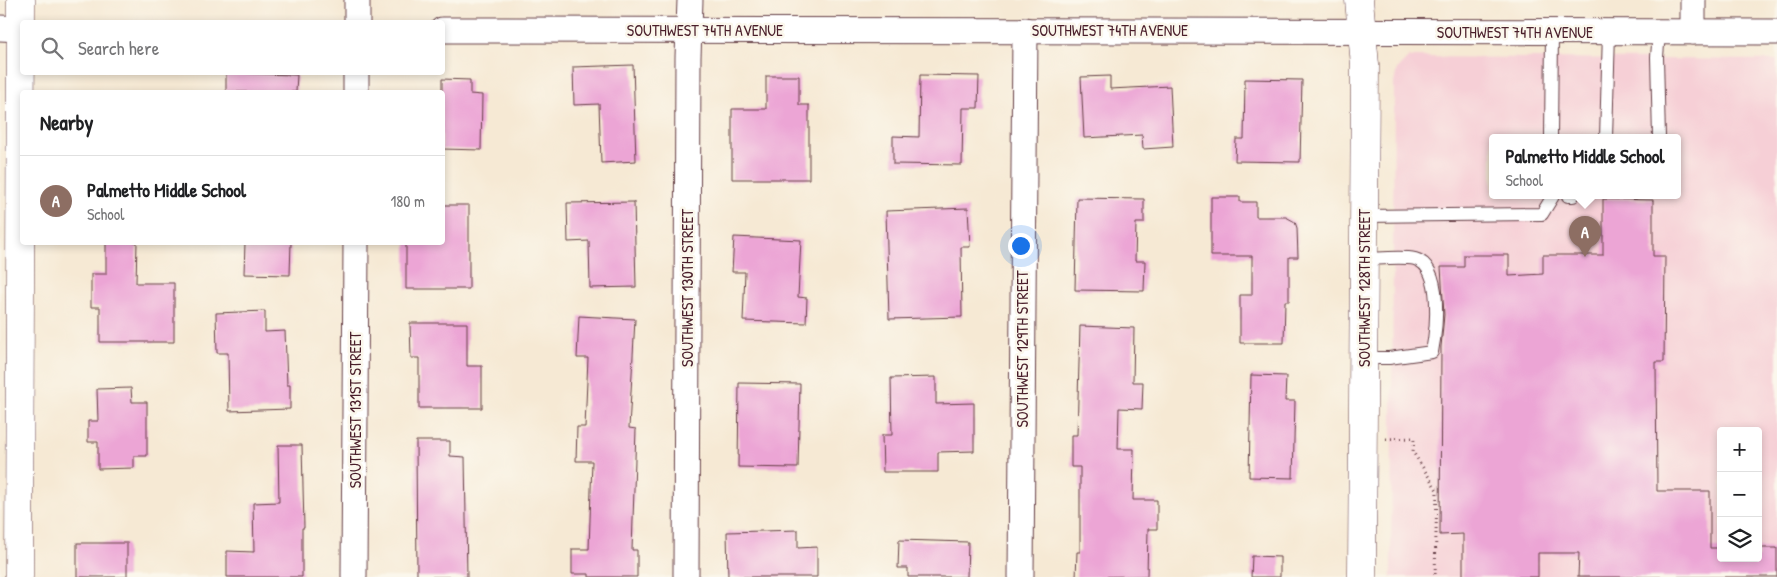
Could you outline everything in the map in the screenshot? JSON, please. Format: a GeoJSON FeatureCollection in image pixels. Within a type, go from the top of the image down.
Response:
{"type":"FeatureCollection","features":[{"type":"Feature","properties":{"kind":"street"},"geometry":{"type":"LineString","coordinates":[[19,577],[15,29],[21,0]]}},
{"type":"Feature","properties":{"kind":"street"},"geometry":{"type":"LineString","coordinates":[[357,0],[357,20]]}},
{"type":"Feature","properties":{"kind":"street","name":"SOUTHWEST 130TH STREET"},"geometry":{"type":"LineString","coordinates":[[686,577],[690,0]]}},
{"type":"Feature","properties":{"kind":"street","name":"SOUTHWEST 128TH STREET"},"geometry":{"type":"LineString","coordinates":[[1359,0],[1365,65],[1362,577]]}},
{"type":"Feature","properties":{"kind":"street"},"geometry":{"type":"LineString","coordinates":[[1693,0],[1693,32]]}},
{"type":"Feature","properties":{"kind":"street","name":"SOUTHWEST 74TH AVENUE"},"geometry":{"type":"LineString","coordinates":[[445,30],[1777,32]]}},
{"type":"Feature","properties":{"kind":"street","name":"SOUTHWEST 129TH STREET"},"geometry":{"type":"LineString","coordinates":[[1021,577],[1025,30]]}},
{"type":"Feature","properties":{"kind":"street"},"geometry":{"type":"LineString","coordinates":[[356,75],[356,90]]}},
{"type":"Feature","properties":{"kind":"street","name":"SOUTHWEST 131ST STREET"},"geometry":{"type":"LineString","coordinates":[[354,577],[356,245]]}},
{"type":"Feature","properties":{"kind":"lane"},"geometry":{"type":"LineString","coordinates":[[1551,134],[1552,31]]}},
{"type":"Feature","properties":{"kind":"lane"},"geometry":{"type":"LineString","coordinates":[[1606,134],[1608,32]]}},
{"type":"Feature","properties":{"kind":"lane"},"geometry":{"type":"LineString","coordinates":[[1659,32],[1657,57],[1659,134]]}},
{"type":"Feature","properties":{"kind":"lane"},"geometry":{"type":"LineString","coordinates":[[1364,216],[1542,214],[1551,199]]}},
{"type":"Feature","properties":{"kind":"lane"},"geometry":{"type":"LineString","coordinates":[[1364,259],[1416,259],[1426,267],[1435,289],[1436,330],[1432,352],[1388,358],[1364,358]]}},
{"type":"Feature","properties":{"kind":"path"},"geometry":{"type":"LineString","coordinates":[[1386,439],[1414,438],[1413,452],[1436,490],[1435,577]]}},
{"type":"Feature","properties":{"kind":"shaded area"},"geometry":{"type":"Polygon","coordinates":[[[1409,57],[1777,60],[1777,577],[1391,577],[1394,83],[1397,69],[1409,57]]]}},
{"type":"Feature","properties":{"kind":"building"},"geometry":{"type":"Polygon","coordinates":[[[633,65],[636,161],[601,163],[599,104],[574,105],[573,67],[633,65]]]}},
{"type":"Feature","properties":{"kind":"building"},"geometry":{"type":"Polygon","coordinates":[[[226,75],[297,75],[296,90],[226,90],[226,75]]]}},
{"type":"Feature","properties":{"kind":"building"},"geometry":{"type":"Polygon","coordinates":[[[920,75],[979,76],[978,108],[963,108],[962,165],[893,164],[893,136],[919,137],[920,75]]]}},
{"type":"Feature","properties":{"kind":"building"},"geometry":{"type":"Polygon","coordinates":[[[766,76],[799,76],[799,105],[809,105],[809,179],[732,179],[732,109],[766,109],[766,76]]]}},
{"type":"Feature","properties":{"kind":"building"},"geometry":{"type":"Polygon","coordinates":[[[1110,76],[1110,89],[1170,86],[1173,147],[1143,149],[1142,135],[1084,138],[1081,77],[1110,76]]]}},
{"type":"Feature","properties":{"kind":"building"},"geometry":{"type":"Polygon","coordinates":[[[442,79],[470,80],[470,94],[482,95],[481,150],[445,149],[445,90],[442,90],[442,79]]]}},
{"type":"Feature","properties":{"kind":"building"},"geometry":{"type":"Polygon","coordinates":[[[1245,79],[1302,80],[1300,162],[1235,161],[1236,139],[1244,139],[1245,79]]]}},
{"type":"Feature","properties":{"kind":"building"},"geometry":{"type":"Polygon","coordinates":[[[1211,197],[1240,197],[1240,202],[1256,202],[1256,217],[1286,217],[1295,222],[1298,257],[1289,257],[1289,301],[1285,301],[1284,343],[1240,343],[1240,295],[1252,295],[1252,256],[1211,256],[1211,197]]]}},
{"type":"Feature","properties":{"kind":"building"},"geometry":{"type":"Polygon","coordinates":[[[1077,198],[1144,199],[1144,223],[1136,223],[1135,261],[1145,261],[1144,291],[1075,290],[1077,198]]]}},
{"type":"Feature","properties":{"kind":"building"},"geometry":{"type":"Polygon","coordinates":[[[1603,199],[1653,200],[1653,256],[1665,256],[1664,362],[1656,362],[1657,491],[1710,491],[1710,548],[1717,548],[1717,562],[1762,562],[1762,548],[1777,548],[1777,577],[1578,577],[1579,553],[1538,553],[1538,577],[1463,577],[1463,534],[1440,535],[1441,347],[1444,315],[1441,267],[1464,267],[1464,255],[1509,255],[1509,276],[1543,274],[1543,255],[1603,255],[1603,199]]]}},
{"type":"Feature","properties":{"kind":"building"},"geometry":{"type":"Polygon","coordinates":[[[634,202],[636,287],[590,288],[589,241],[568,242],[567,203],[634,202]]]}},
{"type":"Feature","properties":{"kind":"building"},"geometry":{"type":"Polygon","coordinates":[[[445,205],[469,205],[469,289],[406,289],[406,245],[445,245],[445,205]]]}},
{"type":"Feature","properties":{"kind":"building"},"geometry":{"type":"Polygon","coordinates":[[[968,208],[970,247],[961,247],[962,317],[889,319],[886,211],[968,208]]]}},
{"type":"Feature","properties":{"kind":"building"},"geometry":{"type":"Polygon","coordinates":[[[734,237],[801,240],[798,297],[807,298],[806,323],[743,321],[745,272],[732,272],[734,237]]]}},
{"type":"Feature","properties":{"kind":"building"},"geometry":{"type":"Polygon","coordinates":[[[106,245],[137,245],[136,283],[174,283],[174,342],[100,342],[100,307],[91,307],[91,274],[106,274],[106,245]]]}},
{"type":"Feature","properties":{"kind":"building"},"geometry":{"type":"Polygon","coordinates":[[[245,245],[291,245],[290,275],[244,274],[245,245]]]}},
{"type":"Feature","properties":{"kind":"building"},"geometry":{"type":"Polygon","coordinates":[[[265,311],[265,332],[285,331],[287,385],[290,385],[290,409],[229,411],[228,353],[217,353],[216,313],[265,311]]]}},
{"type":"Feature","properties":{"kind":"building"},"geometry":{"type":"Polygon","coordinates":[[[579,316],[635,319],[629,428],[636,429],[632,550],[637,550],[637,577],[589,577],[589,574],[572,574],[572,549],[589,549],[592,461],[576,461],[577,427],[585,427],[588,358],[577,358],[579,316]]]}},
{"type":"Feature","properties":{"kind":"building"},"geometry":{"type":"Polygon","coordinates":[[[410,323],[467,323],[467,366],[482,366],[482,408],[419,408],[419,358],[411,358],[410,323]]]}},
{"type":"Feature","properties":{"kind":"building"},"geometry":{"type":"Polygon","coordinates":[[[1080,326],[1134,328],[1133,382],[1143,382],[1142,409],[1119,408],[1118,449],[1134,449],[1133,500],[1157,500],[1157,529],[1148,529],[1147,576],[1076,577],[1077,552],[1080,552],[1080,467],[1071,467],[1071,435],[1077,435],[1080,326]]]}},
{"type":"Feature","properties":{"kind":"building"},"geometry":{"type":"Polygon","coordinates":[[[1251,375],[1286,376],[1285,401],[1295,401],[1293,478],[1249,477],[1251,375]]]}},
{"type":"Feature","properties":{"kind":"building"},"geometry":{"type":"Polygon","coordinates":[[[936,377],[936,404],[974,403],[974,451],[938,452],[938,472],[883,472],[882,435],[892,435],[891,378],[936,377]]]}},
{"type":"Feature","properties":{"kind":"building"},"geometry":{"type":"Polygon","coordinates":[[[739,383],[800,384],[798,468],[738,467],[739,383]]]}},
{"type":"Feature","properties":{"kind":"building"},"geometry":{"type":"Polygon","coordinates":[[[131,388],[132,402],[147,402],[147,456],[134,456],[134,468],[98,469],[98,442],[88,442],[88,421],[98,421],[97,389],[131,388]]]}},
{"type":"Feature","properties":{"kind":"building"},"geometry":{"type":"Polygon","coordinates":[[[416,441],[450,441],[450,456],[465,457],[467,577],[417,577],[416,441]]]}},
{"type":"Feature","properties":{"kind":"building"},"geometry":{"type":"Polygon","coordinates":[[[278,445],[302,445],[304,528],[302,528],[302,577],[227,577],[227,551],[254,552],[253,503],[279,502],[278,445]]]}},
{"type":"Feature","properties":{"kind":"building"},"geometry":{"type":"Polygon","coordinates":[[[798,530],[798,548],[817,547],[817,577],[728,577],[727,532],[798,530]]]}},
{"type":"Feature","properties":{"kind":"building"},"geometry":{"type":"Polygon","coordinates":[[[899,540],[968,542],[967,577],[908,577],[908,568],[898,568],[899,540]]]}},
{"type":"Feature","properties":{"kind":"building"},"geometry":{"type":"Polygon","coordinates":[[[77,543],[127,543],[127,577],[77,577],[77,543]]]}},
{"type":"Feature","properties":{"kind":"building"},"geometry":{"type":"Polygon","coordinates":[[[1252,556],[1280,557],[1280,577],[1251,577],[1252,556]]]}},
{"type":"Feature","properties":{"kind":"place","name":"Palmetto Middle School"},"geometry":{"type":"Point","coordinates":[1585,257]}}]}
